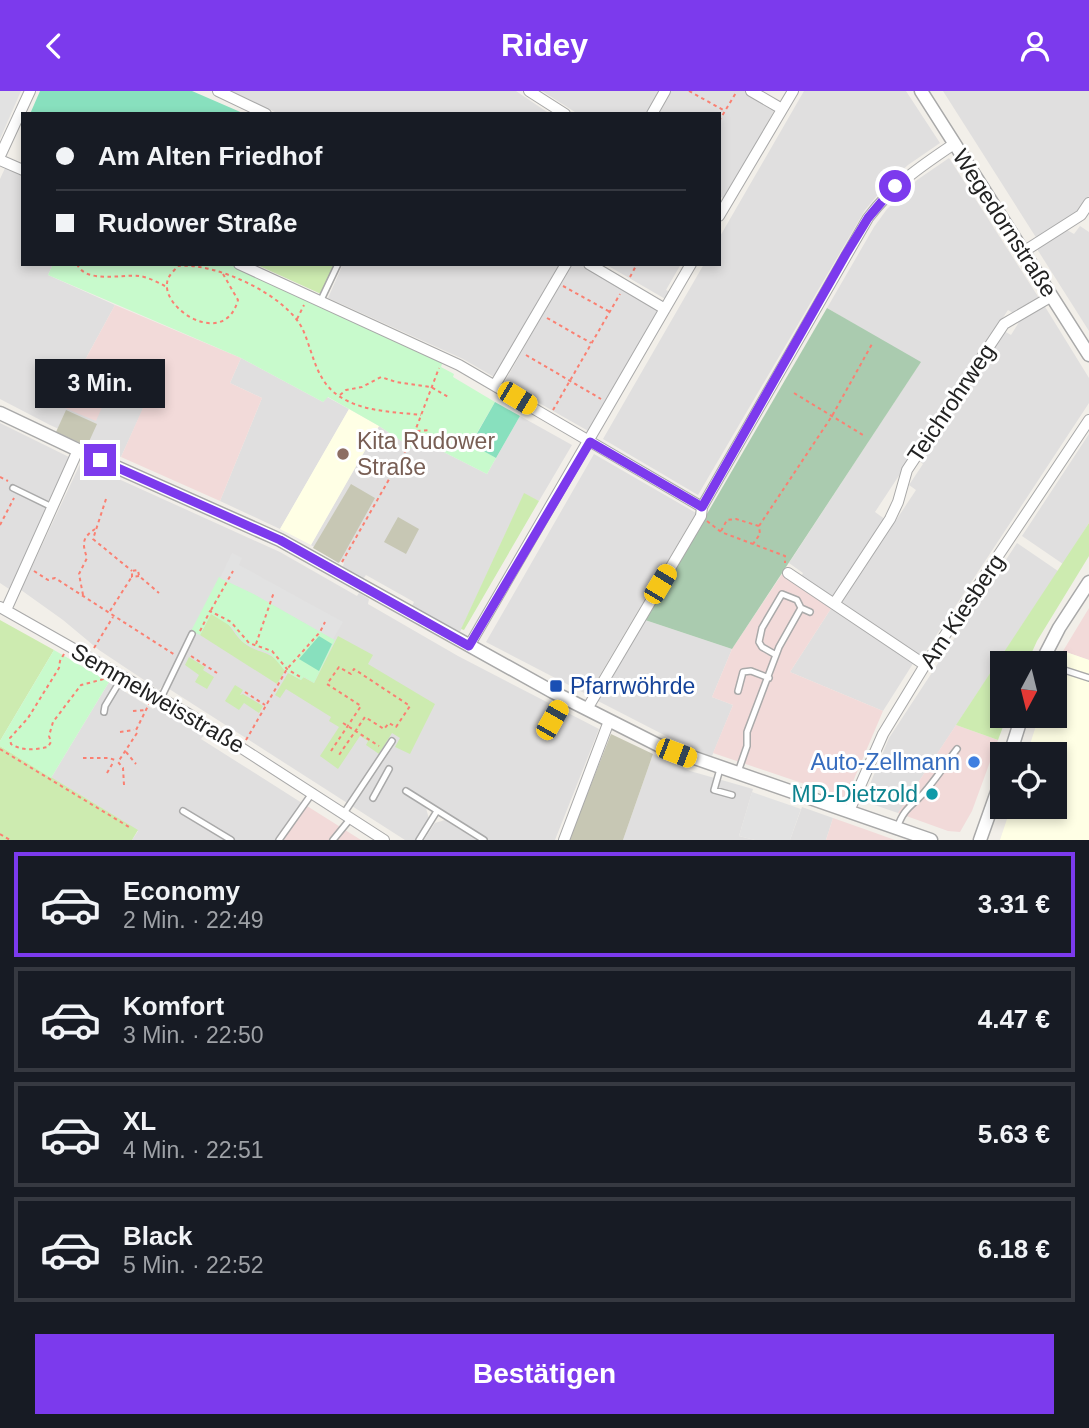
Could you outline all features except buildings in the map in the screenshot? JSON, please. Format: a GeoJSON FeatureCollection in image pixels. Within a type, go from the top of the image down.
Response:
{"type":"FeatureCollection","features":[{"type":"Feature","properties":{"kind":"street"},"geometry":{"type":"LineString","coordinates":[[21,169],[0,158],[30,91]]}},
{"type":"Feature","properties":{"kind":"street"},"geometry":{"type":"LineString","coordinates":[[218,91],[262,112]]}},
{"type":"Feature","properties":{"kind":"street"},"geometry":{"type":"LineString","coordinates":[[529,91],[562,112]]}},
{"type":"Feature","properties":{"kind":"street"},"geometry":{"type":"LineString","coordinates":[[653,112],[665,91]]}},
{"type":"Feature","properties":{"kind":"street"},"geometry":{"type":"LineString","coordinates":[[751,91],[782,109]]}},
{"type":"Feature","properties":{"kind":"street"},"geometry":{"type":"LineString","coordinates":[[721,211],[793,91]]}},
{"type":"Feature","properties":{"kind":"street","name":"Wegedornstraße"},"geometry":{"type":"LineString","coordinates":[[921,91],[1089,355]]}},
{"type":"Feature","properties":{"kind":"street"},"geometry":{"type":"LineString","coordinates":[[587,709],[701,516],[702,507],[868,218],[895,186],[954,144]]}},
{"type":"Feature","properties":{"kind":"street"},"geometry":{"type":"LineString","coordinates":[[1023,252],[1081,215],[1089,203]]}},
{"type":"Feature","properties":{"kind":"street"},"geometry":{"type":"LineString","coordinates":[[243,266],[444,357],[702,507]]}},
{"type":"Feature","properties":{"kind":"street"},"geometry":{"type":"LineString","coordinates":[[495,385],[565,266]]}},
{"type":"Feature","properties":{"kind":"street"},"geometry":{"type":"LineString","coordinates":[[592,266],[665,309]]}},
{"type":"Feature","properties":{"kind":"street"},"geometry":{"type":"LineString","coordinates":[[469,646],[590,442],[690,266]]}},
{"type":"Feature","properties":{"kind":"street","name":"Teichrohrweg"},"geometry":{"type":"LineString","coordinates":[[834,604],[890,519],[907,470],[1004,324],[1052,296]]}},
{"type":"Feature","properties":{"kind":"street"},"geometry":{"type":"LineString","coordinates":[[0,413],[278,539],[564,698],[660,746],[737,775],[931,840]]}},
{"type":"Feature","properties":{"kind":"street","name":"Am Kiesberg"},"geometry":{"type":"LineString","coordinates":[[849,811],[883,734],[925,665],[1089,420]]}},
{"type":"Feature","properties":{"kind":"street"},"geometry":{"type":"LineString","coordinates":[[3,608],[26,565],[78,450]]}},
{"type":"Feature","properties":{"kind":"street"},"geometry":{"type":"LineString","coordinates":[[788,572],[925,665]]}},
{"type":"Feature","properties":{"kind":"street"},"geometry":{"type":"LineString","coordinates":[[1048,651],[1059,628],[1089,582]]}},
{"type":"Feature","properties":{"kind":"street","name":"Semmelweisstraße"},"geometry":{"type":"LineString","coordinates":[[3,608],[242,747],[354,817],[384,840]]}},
{"type":"Feature","properties":{"kind":"street"},"geometry":{"type":"LineString","coordinates":[[564,840],[609,721]]}},
{"type":"Feature","properties":{"kind":"street"},"geometry":{"type":"LineString","coordinates":[[980,840],[990,812]]}},
{"type":"Feature","properties":{"kind":"lane"},"geometry":{"type":"LineString","coordinates":[[320,302],[337,266]]}},
{"type":"Feature","properties":{"kind":"lane"},"geometry":{"type":"LineString","coordinates":[[15,489],[52,507]]}},
{"type":"Feature","properties":{"kind":"lane"},"geometry":{"type":"LineString","coordinates":[[776,655],[762,647],[759,642],[762,628],[782,593],[797,600],[801,608],[810,612]]}},
{"type":"Feature","properties":{"kind":"lane"},"geometry":{"type":"LineString","coordinates":[[737,775],[747,747],[747,732],[776,655],[801,608]]}},
{"type":"Feature","properties":{"kind":"lane"},"geometry":{"type":"LineString","coordinates":[[155,698],[195,633]]}},
{"type":"Feature","properties":{"kind":"lane"},"geometry":{"type":"LineString","coordinates":[[738,691],[743,672],[751,671],[769,678]]}},
{"type":"Feature","properties":{"kind":"lane"},"geometry":{"type":"LineString","coordinates":[[1068,671],[1089,678]]}},
{"type":"Feature","properties":{"kind":"lane"},"geometry":{"type":"LineString","coordinates":[[104,712],[104,706],[123,676]]}},
{"type":"Feature","properties":{"kind":"lane"},"geometry":{"type":"LineString","coordinates":[[544,733],[564,698]]}},
{"type":"Feature","properties":{"kind":"lane"},"geometry":{"type":"LineString","coordinates":[[333,840],[354,817],[392,741]]}},
{"type":"Feature","properties":{"kind":"lane"},"geometry":{"type":"LineString","coordinates":[[897,828],[902,814],[926,791],[957,749]]}},
{"type":"Feature","properties":{"kind":"lane"},"geometry":{"type":"LineString","coordinates":[[373,799],[389,769]]}},
{"type":"Feature","properties":{"kind":"lane"},"geometry":{"type":"LineString","coordinates":[[720,769],[714,790],[732,795]]}},
{"type":"Feature","properties":{"kind":"lane"},"geometry":{"type":"LineString","coordinates":[[406,791],[484,840]]}},
{"type":"Feature","properties":{"kind":"lane"},"geometry":{"type":"LineString","coordinates":[[279,840],[313,792]]}},
{"type":"Feature","properties":{"kind":"lane"},"geometry":{"type":"LineString","coordinates":[[183,811],[231,840]]}},
{"type":"Feature","properties":{"kind":"lane"},"geometry":{"type":"LineString","coordinates":[[419,840],[437,811]]}},
{"type":"Feature","properties":{"kind":"path"},"geometry":{"type":"LineString","coordinates":[[689,91],[725,111]]}},
{"type":"Feature","properties":{"kind":"path"},"geometry":{"type":"LineString","coordinates":[[721,118],[737,91]]}},
{"type":"Feature","properties":{"kind":"path"},"geometry":{"type":"LineString","coordinates":[[77,266],[88,274],[106,277],[142,276],[166,287]]}},
{"type":"Feature","properties":{"kind":"path"},"geometry":{"type":"LineString","coordinates":[[176,266],[168,277],[166,287],[171,299],[192,319],[207,323],[224,322],[234,314],[238,300],[223,274]]}},
{"type":"Feature","properties":{"kind":"path"},"geometry":{"type":"LineString","coordinates":[[190,266],[223,274],[261,290],[283,305],[297,320],[326,386],[339,396],[367,407],[421,415]]}},
{"type":"Feature","properties":{"kind":"path"},"geometry":{"type":"LineString","coordinates":[[549,418],[637,266]]}},
{"type":"Feature","properties":{"kind":"path"},"geometry":{"type":"LineString","coordinates":[[555,283],[610,313]]}},
{"type":"Feature","properties":{"kind":"path"},"geometry":{"type":"LineString","coordinates":[[297,320],[309,297]]}},
{"type":"Feature","properties":{"kind":"path"},"geometry":{"type":"LineString","coordinates":[[537,312],[592,344]]}},
{"type":"Feature","properties":{"kind":"path"},"geometry":{"type":"LineString","coordinates":[[753,545],[761,534],[759,526],[832,416],[872,344]]}},
{"type":"Feature","properties":{"kind":"path"},"geometry":{"type":"LineString","coordinates":[[516,349],[601,399]]}},
{"type":"Feature","properties":{"kind":"path"},"geometry":{"type":"LineString","coordinates":[[337,572],[415,431],[444,357]]}},
{"type":"Feature","properties":{"kind":"path"},"geometry":{"type":"LineString","coordinates":[[339,396],[346,390],[362,387],[382,377],[431,387],[450,398]]}},
{"type":"Feature","properties":{"kind":"path"},"geometry":{"type":"LineString","coordinates":[[794,393],[863,435]]}},
{"type":"Feature","properties":{"kind":"path"},"geometry":{"type":"LineString","coordinates":[[415,431],[430,430]]}},
{"type":"Feature","properties":{"kind":"path"},"geometry":{"type":"LineString","coordinates":[[0,525],[15,489]]}},
{"type":"Feature","properties":{"kind":"path"},"geometry":{"type":"LineString","coordinates":[[106,499],[93,539],[132,571],[138,570],[139,576],[159,593]]}},
{"type":"Feature","properties":{"kind":"path"},"geometry":{"type":"LineString","coordinates":[[704,518],[720,532],[785,556],[788,572]]}},
{"type":"Feature","properties":{"kind":"path"},"geometry":{"type":"LineString","coordinates":[[720,532],[727,520],[736,519],[759,526]]}},
{"type":"Feature","properties":{"kind":"path"},"geometry":{"type":"LineString","coordinates":[[83,596],[79,574],[87,558],[82,545],[85,536],[97,527]]}},
{"type":"Feature","properties":{"kind":"path"},"geometry":{"type":"LineString","coordinates":[[26,565],[48,580],[55,578],[176,656]]}},
{"type":"Feature","properties":{"kind":"path"},"geometry":{"type":"LineString","coordinates":[[109,613],[132,577],[132,571]]}},
{"type":"Feature","properties":{"kind":"path"},"geometry":{"type":"LineString","coordinates":[[195,633],[233,571]]}},
{"type":"Feature","properties":{"kind":"path"},"geometry":{"type":"LineString","coordinates":[[132,577],[139,576]]}},
{"type":"Feature","properties":{"kind":"path"},"geometry":{"type":"LineString","coordinates":[[256,645],[274,592]]}},
{"type":"Feature","properties":{"kind":"path"},"geometry":{"type":"LineString","coordinates":[[210,611],[231,622],[245,640],[271,651],[287,669],[302,678]]}},
{"type":"Feature","properties":{"kind":"path"},"geometry":{"type":"LineString","coordinates":[[89,656],[113,616]]}},
{"type":"Feature","properties":{"kind":"path"},"geometry":{"type":"LineString","coordinates":[[242,747],[287,669],[320,632],[325,622]]}},
{"type":"Feature","properties":{"kind":"path"},"geometry":{"type":"LineString","coordinates":[[69,645],[60,661],[59,669],[28,717],[10,739],[11,744],[16,747],[37,750],[48,747],[53,722],[81,685],[123,676]]}},
{"type":"Feature","properties":{"kind":"path"},"geometry":{"type":"LineString","coordinates":[[188,654],[217,673]]}},
{"type":"Feature","properties":{"kind":"path"},"geometry":{"type":"LineString","coordinates":[[331,751],[361,706],[327,684],[339,667],[351,674],[354,669],[410,706],[396,727],[389,723],[384,729],[358,711]]}},
{"type":"Feature","properties":{"kind":"path"},"geometry":{"type":"LineString","coordinates":[[244,692],[266,706]]}},
{"type":"Feature","properties":{"kind":"path"},"geometry":{"type":"LineString","coordinates":[[107,773],[125,751],[155,698]]}},
{"type":"Feature","properties":{"kind":"path"},"geometry":{"type":"LineString","coordinates":[[134,711],[147,710]]}},
{"type":"Feature","properties":{"kind":"path"},"geometry":{"type":"LineString","coordinates":[[339,755],[365,717]]}},
{"type":"Feature","properties":{"kind":"path"},"geometry":{"type":"LineString","coordinates":[[343,723],[385,751]]}},
{"type":"Feature","properties":{"kind":"path"},"geometry":{"type":"LineString","coordinates":[[120,732],[135,730]]}},
{"type":"Feature","properties":{"kind":"path"},"geometry":{"type":"LineString","coordinates":[[0,749],[129,827]]}},
{"type":"Feature","properties":{"kind":"path"},"geometry":{"type":"LineString","coordinates":[[125,751],[136,764]]}},
{"type":"Feature","properties":{"kind":"path"},"geometry":{"type":"LineString","coordinates":[[83,758],[116,761],[123,768],[124,785]]}},
{"type":"Feature","properties":{"kind":"path"},"geometry":{"type":"LineString","coordinates":[[0,834],[9,840]]}},
{"type":"Feature","properties":{"kind":"shaded area"},"geometry":{"type":"Polygon","coordinates":[[[0,91],[21,91],[0,139],[0,91]]]}},
{"type":"Feature","properties":{"kind":"shaded area"},"geometry":{"type":"Polygon","coordinates":[[[230,91],[516,91],[547,112],[275,112],[230,91]]]}},
{"type":"Feature","properties":{"kind":"shaded area"},"geometry":{"type":"Polygon","coordinates":[[[542,91],[659,91],[647,112],[575,112],[542,91]]]}},
{"type":"Feature","properties":{"kind":"shaded area"},"geometry":{"type":"Polygon","coordinates":[[[671,91],[746,91],[775,109],[725,199],[721,197],[721,112],[659,112],[671,91]]]}},
{"type":"Feature","properties":{"kind":"shaded area"},"geometry":{"type":"Polygon","coordinates":[[[804,91],[906,91],[940,143],[908,165],[865,210],[698,495],[603,439],[703,266],[721,266],[721,235],[804,91]]]}},
{"type":"Feature","properties":{"kind":"shaded area"},"geometry":{"type":"Polygon","coordinates":[[[943,91],[1089,91],[1089,196],[1078,213],[1037,239],[943,91]]]}},
{"type":"Feature","properties":{"kind":"shaded area"},"geometry":{"type":"Polygon","coordinates":[[[949,158],[1039,298],[1015,314],[1008,310],[875,512],[886,520],[834,599],[801,577],[803,573],[789,563],[920,363],[827,308],[887,209],[917,180],[949,158]]]}},
{"type":"Feature","properties":{"kind":"shaded area"},"geometry":{"type":"Polygon","coordinates":[[[6,166],[21,172],[21,266],[52,266],[48,275],[115,305],[60,406],[112,383],[147,400],[121,457],[0,399],[0,179],[6,166]]]}},
{"type":"Feature","properties":{"kind":"shaded area"},"geometry":{"type":"Polygon","coordinates":[[[1080,226],[1089,232],[1089,331],[1037,249],[1067,230],[1074,234],[1080,226]]]}},
{"type":"Feature","properties":{"kind":"shaded area"},"geometry":{"type":"Polygon","coordinates":[[[342,266],[559,266],[494,377],[463,359],[328,298],[342,266]]]}},
{"type":"Feature","properties":{"kind":"shaded area"},"geometry":{"type":"Polygon","coordinates":[[[570,266],[582,266],[657,309],[659,313],[590,432],[504,383],[570,266]]]}},
{"type":"Feature","properties":{"kind":"shaded area"},"geometry":{"type":"Polygon","coordinates":[[[608,266],[680,266],[666,290],[672,293],[667,300],[608,266]]]}},
{"type":"Feature","properties":{"kind":"shaded area"},"geometry":{"type":"Polygon","coordinates":[[[115,305],[241,358],[230,383],[262,398],[220,501],[121,457],[147,399],[112,384],[96,421],[60,406],[115,305]]]}},
{"type":"Feature","properties":{"kind":"shaded area"},"geometry":{"type":"Polygon","coordinates":[[[1044,305],[1089,378],[1089,403],[922,657],[841,603],[916,490],[909,485],[923,464],[918,460],[1004,331],[1011,335],[1021,319],[1044,305]]]}},
{"type":"Feature","properties":{"kind":"shaded area"},"geometry":{"type":"Polygon","coordinates":[[[827,308],[921,362],[732,649],[645,620],[827,308]]]}},
{"type":"Feature","properties":{"kind":"shaded area"},"geometry":{"type":"Polygon","coordinates":[[[241,358],[323,402],[327,397],[349,409],[280,529],[220,501],[262,398],[230,383],[241,358]]]}},
{"type":"Feature","properties":{"kind":"shaded area","name":"Kita Rudower Straße"},"geometry":{"type":"Polygon","coordinates":[[[349,409],[379,426],[311,545],[280,529],[349,409]]]}},
{"type":"Feature","properties":{"kind":"shaded area"},"geometry":{"type":"Polygon","coordinates":[[[66,410],[97,424],[87,446],[56,432],[66,410]]]}},
{"type":"Feature","properties":{"kind":"shaded area"},"geometry":{"type":"Polygon","coordinates":[[[520,416],[572,445],[539,501],[524,494],[460,632],[412,606],[414,602],[366,575],[363,579],[342,569],[344,563],[338,563],[311,545],[379,426],[412,448],[422,441],[487,474],[520,416]]]}},
{"type":"Feature","properties":{"kind":"shaded area"},"geometry":{"type":"Polygon","coordinates":[[[0,423],[71,458],[9,589],[0,583],[0,423]]]}},
{"type":"Feature","properties":{"kind":"shaded area"},"geometry":{"type":"Polygon","coordinates":[[[1089,434],[1089,523],[1063,564],[1022,536],[1089,434]]]}},
{"type":"Feature","properties":{"kind":"shaded area"},"geometry":{"type":"Polygon","coordinates":[[[594,454],[696,513],[588,695],[486,642],[594,454]]]}},
{"type":"Feature","properties":{"kind":"shaded area"},"geometry":{"type":"Polygon","coordinates":[[[81,462],[280,552],[357,596],[359,593],[369,599],[368,604],[458,656],[599,729],[555,840],[489,840],[410,790],[407,796],[426,808],[429,819],[415,840],[405,840],[163,685],[159,690],[99,650],[21,590],[81,462]]]}},
{"type":"Feature","properties":{"kind":"shaded area"},"geometry":{"type":"Polygon","coordinates":[[[351,484],[375,498],[339,563],[313,548],[351,484]]]}},
{"type":"Feature","properties":{"kind":"shaded area"},"geometry":{"type":"Polygon","coordinates":[[[398,517],[419,529],[406,554],[384,542],[398,517]]]}},
{"type":"Feature","properties":{"kind":"shaded area"},"geometry":{"type":"Polygon","coordinates":[[[1017,543],[1058,571],[1005,651],[990,651],[990,674],[898,813],[863,801],[889,738],[1017,543]]]}},
{"type":"Feature","properties":{"kind":"shaded area"},"geometry":{"type":"Polygon","coordinates":[[[232,553],[242,558],[239,565],[343,622],[333,639],[220,578],[232,553]]]}},
{"type":"Feature","properties":{"kind":"shaded area"},"geometry":{"type":"Polygon","coordinates":[[[782,574],[832,607],[790,672],[883,711],[846,798],[713,753],[733,705],[712,697],[732,649],[782,574]]]}},
{"type":"Feature","properties":{"kind":"shaded area"},"geometry":{"type":"Polygon","coordinates":[[[832,607],[914,662],[883,711],[790,672],[832,607]]]}},
{"type":"Feature","properties":{"kind":"shaded area"},"geometry":{"type":"Polygon","coordinates":[[[1089,608],[1089,660],[1063,651],[1089,608]]]}},
{"type":"Feature","properties":{"kind":"shaded area"},"geometry":{"type":"Polygon","coordinates":[[[645,620],[732,649],[712,697],[733,705],[712,756],[690,749],[691,746],[598,701],[645,620]]]}},
{"type":"Feature","properties":{"kind":"shaded area"},"geometry":{"type":"Polygon","coordinates":[[[1068,653],[1089,660],[1089,840],[1000,840],[1007,819],[1067,819],[1067,742],[1031,742],[1035,728],[1068,728],[1068,653]]]}},
{"type":"Feature","properties":{"kind":"shaded area"},"geometry":{"type":"Polygon","coordinates":[[[109,682],[153,709],[158,704],[204,735],[201,739],[302,803],[276,840],[235,840],[183,807],[181,810],[227,840],[132,840],[138,831],[51,778],[109,682]]]}},
{"type":"Feature","properties":{"kind":"shaded area"},"geometry":{"type":"Polygon","coordinates":[[[956,725],[998,740],[990,742],[990,762],[972,811],[960,832],[948,831],[898,813],[956,725]]]}},
{"type":"Feature","properties":{"kind":"shaded area"},"geometry":{"type":"Polygon","coordinates":[[[611,734],[653,754],[623,840],[569,840],[611,734]]]}},
{"type":"Feature","properties":{"kind":"shaded area"},"geometry":{"type":"Polygon","coordinates":[[[653,754],[690,771],[753,789],[739,836],[755,840],[623,840],[653,754]]]}},
{"type":"Feature","properties":{"kind":"shaded area"},"geometry":{"type":"Polygon","coordinates":[[[752,792],[801,809],[790,840],[755,840],[739,836],[752,792]]]}},
{"type":"Feature","properties":{"kind":"shaded area"},"geometry":{"type":"Polygon","coordinates":[[[307,806],[361,840],[283,840],[307,806]]]}},
{"type":"Feature","properties":{"kind":"shaded area"},"geometry":{"type":"Polygon","coordinates":[[[802,807],[833,818],[826,840],[790,840],[802,807]]]}},
{"type":"Feature","properties":{"kind":"shaded area"},"geometry":{"type":"Polygon","coordinates":[[[833,818],[867,830],[895,840],[826,840],[833,818]]]}},
{"type":"Feature","properties":{"kind":"shaded area"},"geometry":{"type":"Polygon","coordinates":[[[445,820],[477,840],[424,840],[435,823],[445,820]]]}},
{"type":"Feature","properties":{"kind":"green space"},"geometry":{"type":"Polygon","coordinates":[[[40,91],[192,91],[240,112],[31,112],[40,91]]]}},
{"type":"Feature","properties":{"kind":"green space"},"geometry":{"type":"Polygon","coordinates":[[[52,266],[237,266],[443,361],[441,367],[454,374],[453,377],[495,402],[471,443],[496,458],[487,474],[422,441],[412,448],[328,397],[323,402],[241,358],[48,275],[52,266]]]}},
{"type":"Feature","properties":{"kind":"green space"},"geometry":{"type":"Polygon","coordinates":[[[259,266],[334,266],[321,294],[259,266]]]}},
{"type":"Feature","properties":{"kind":"green space"},"geometry":{"type":"Polygon","coordinates":[[[495,402],[520,416],[496,458],[471,444],[495,402]]]}},
{"type":"Feature","properties":{"kind":"green space"},"geometry":{"type":"Polygon","coordinates":[[[524,493],[539,501],[464,630],[461,629],[524,493]]]}},
{"type":"Feature","properties":{"kind":"green space"},"geometry":{"type":"Polygon","coordinates":[[[1089,523],[1089,556],[1032,651],[1005,651],[1089,523]]]}},
{"type":"Feature","properties":{"kind":"green space"},"geometry":{"type":"Polygon","coordinates":[[[219,577],[335,640],[314,683],[304,677],[301,680],[285,671],[271,654],[243,642],[232,627],[211,614],[200,635],[191,631],[219,577]]]}},
{"type":"Feature","properties":{"kind":"green space"},"geometry":{"type":"Polygon","coordinates":[[[211,614],[228,624],[244,643],[276,659],[285,671],[277,684],[200,635],[211,614]]]}},
{"type":"Feature","properties":{"kind":"green space"},"geometry":{"type":"Polygon","coordinates":[[[0,620],[54,650],[0,741],[0,620]]]}},
{"type":"Feature","properties":{"kind":"green space"},"geometry":{"type":"Polygon","coordinates":[[[319,636],[332,644],[319,671],[299,659],[319,636]]]}},
{"type":"Feature","properties":{"kind":"green space"},"geometry":{"type":"Polygon","coordinates":[[[338,636],[373,655],[368,664],[435,704],[410,754],[395,747],[400,738],[392,733],[379,754],[366,745],[368,741],[360,736],[338,769],[320,756],[339,727],[329,721],[331,717],[286,689],[280,698],[275,695],[288,673],[314,683],[338,636]]]}},
{"type":"Feature","properties":{"kind":"green space"},"geometry":{"type":"Polygon","coordinates":[[[54,650],[109,682],[51,778],[0,746],[0,741],[54,650]]]}},
{"type":"Feature","properties":{"kind":"green space"},"geometry":{"type":"Polygon","coordinates":[[[189,657],[205,667],[203,670],[214,677],[207,689],[195,682],[199,675],[185,665],[189,657]]]}},
{"type":"Feature","properties":{"kind":"green space"},"geometry":{"type":"Polygon","coordinates":[[[990,673],[990,728],[1002,728],[998,740],[956,725],[990,673]]]}},
{"type":"Feature","properties":{"kind":"green space"},"geometry":{"type":"Polygon","coordinates":[[[235,685],[243,690],[240,695],[243,694],[263,706],[259,713],[244,703],[239,710],[225,701],[235,685]]]}},
{"type":"Feature","properties":{"kind":"green space"},"geometry":{"type":"Polygon","coordinates":[[[0,746],[138,830],[132,840],[0,840],[0,746]]]}},
{"type":"Feature","properties":{"kind":"place","name":"Kita Rudower Straße"},"geometry":{"type":"Point","coordinates":[343,454]}},
{"type":"Feature","properties":{"kind":"place","name":"Pfarrwöhrde"},"geometry":{"type":"Point","coordinates":[556,686]}},
{"type":"Feature","properties":{"kind":"place","name":"Auto-Zellmann"},"geometry":{"type":"Point","coordinates":[974,762]}},
{"type":"Feature","properties":{"kind":"place","name":"MD-Dietzold"},"geometry":{"type":"Point","coordinates":[932,794]}},
{"type":"Feature","properties":{"kind":"route"},"geometry":{"type":"LineString","coordinates":[[100,460],[280,540],[469,646],[590,442],[702,507],[846,254],[868,218],[895,186]]}}]}
